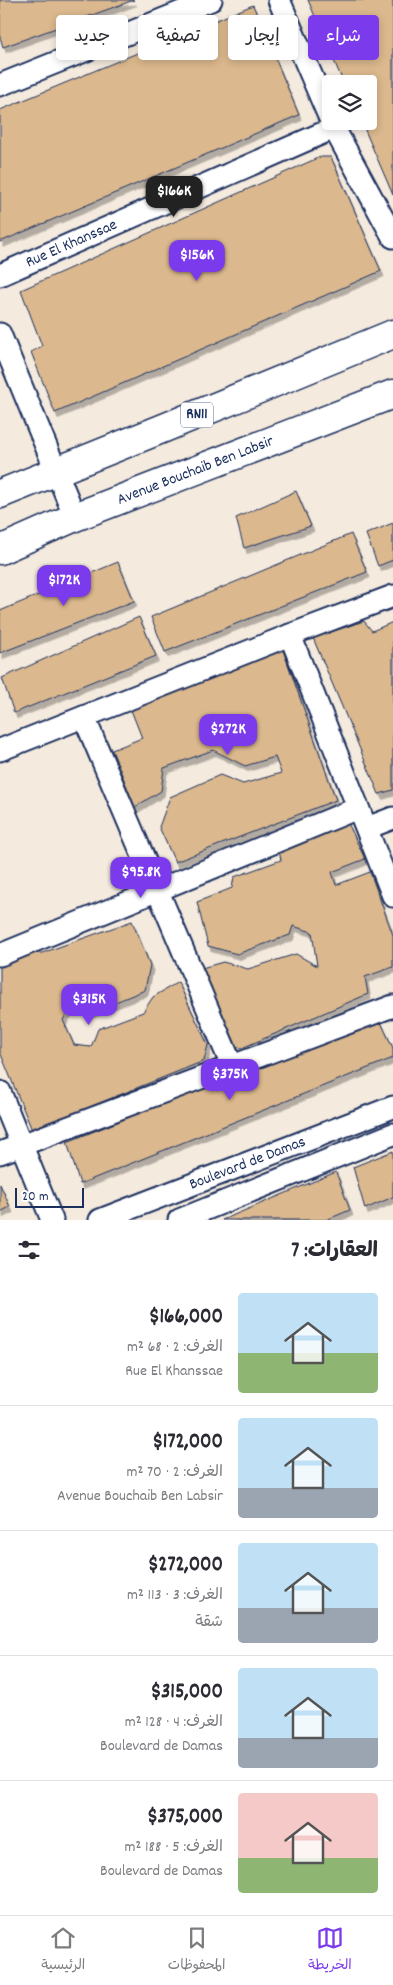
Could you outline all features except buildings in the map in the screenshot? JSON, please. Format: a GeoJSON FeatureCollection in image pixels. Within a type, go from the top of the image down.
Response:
{"type":"FeatureCollection","features":[{"type":"Feature","properties":{"kind":"main road","name":"RN11"},"geometry":{"type":"LineString","coordinates":[[0,494],[393,334]]}},
{"type":"Feature","properties":{"kind":"main road","name":"Avenue Bouchaib Ben Labsir"},"geometry":{"type":"LineString","coordinates":[[0,550],[75,517],[393,394]]}},
{"type":"Feature","properties":{"kind":"street"},"geometry":{"type":"LineString","coordinates":[[0,86],[211,0]]}},
{"type":"Feature","properties":{"kind":"street"},"geometry":{"type":"LineString","coordinates":[[279,0],[322,100]]}},
{"type":"Feature","properties":{"kind":"street","name":"Rue El Khanssae"},"geometry":{"type":"LineString","coordinates":[[0,275],[329,130]]}},
{"type":"Feature","properties":{"kind":"street"},"geometry":{"type":"LineString","coordinates":[[335,130],[393,237]]}},
{"type":"Feature","properties":{"kind":"street"},"geometry":{"type":"LineString","coordinates":[[0,334],[75,517]]}},
{"type":"Feature","properties":{"kind":"street"},"geometry":{"type":"LineString","coordinates":[[0,750],[393,596]]}},
{"type":"Feature","properties":{"kind":"street"},"geometry":{"type":"LineString","coordinates":[[290,635],[393,896]]}},
{"type":"Feature","properties":{"kind":"street"},"geometry":{"type":"LineString","coordinates":[[84,717],[232,1066]]}},
{"type":"Feature","properties":{"kind":"street"},"geometry":{"type":"LineString","coordinates":[[0,954],[358,808]]}},
{"type":"Feature","properties":{"kind":"street"},"geometry":{"type":"LineString","coordinates":[[367,828],[393,818]]}},
{"type":"Feature","properties":{"kind":"street"},"geometry":{"type":"LineString","coordinates":[[0,1153],[393,1006]]}},
{"type":"Feature","properties":{"kind":"street"},"geometry":{"type":"LineString","coordinates":[[0,1092],[52,1220]]}},
{"type":"Feature","properties":{"kind":"street","name":"Boulevard de Damas"},"geometry":{"type":"LineString","coordinates":[[100,1220],[393,1107]]}},
{"type":"Feature","properties":{"kind":"street","name":"Boulevard de Damas"},"geometry":{"type":"LineString","coordinates":[[179,1220],[393,1134]]}}]}
